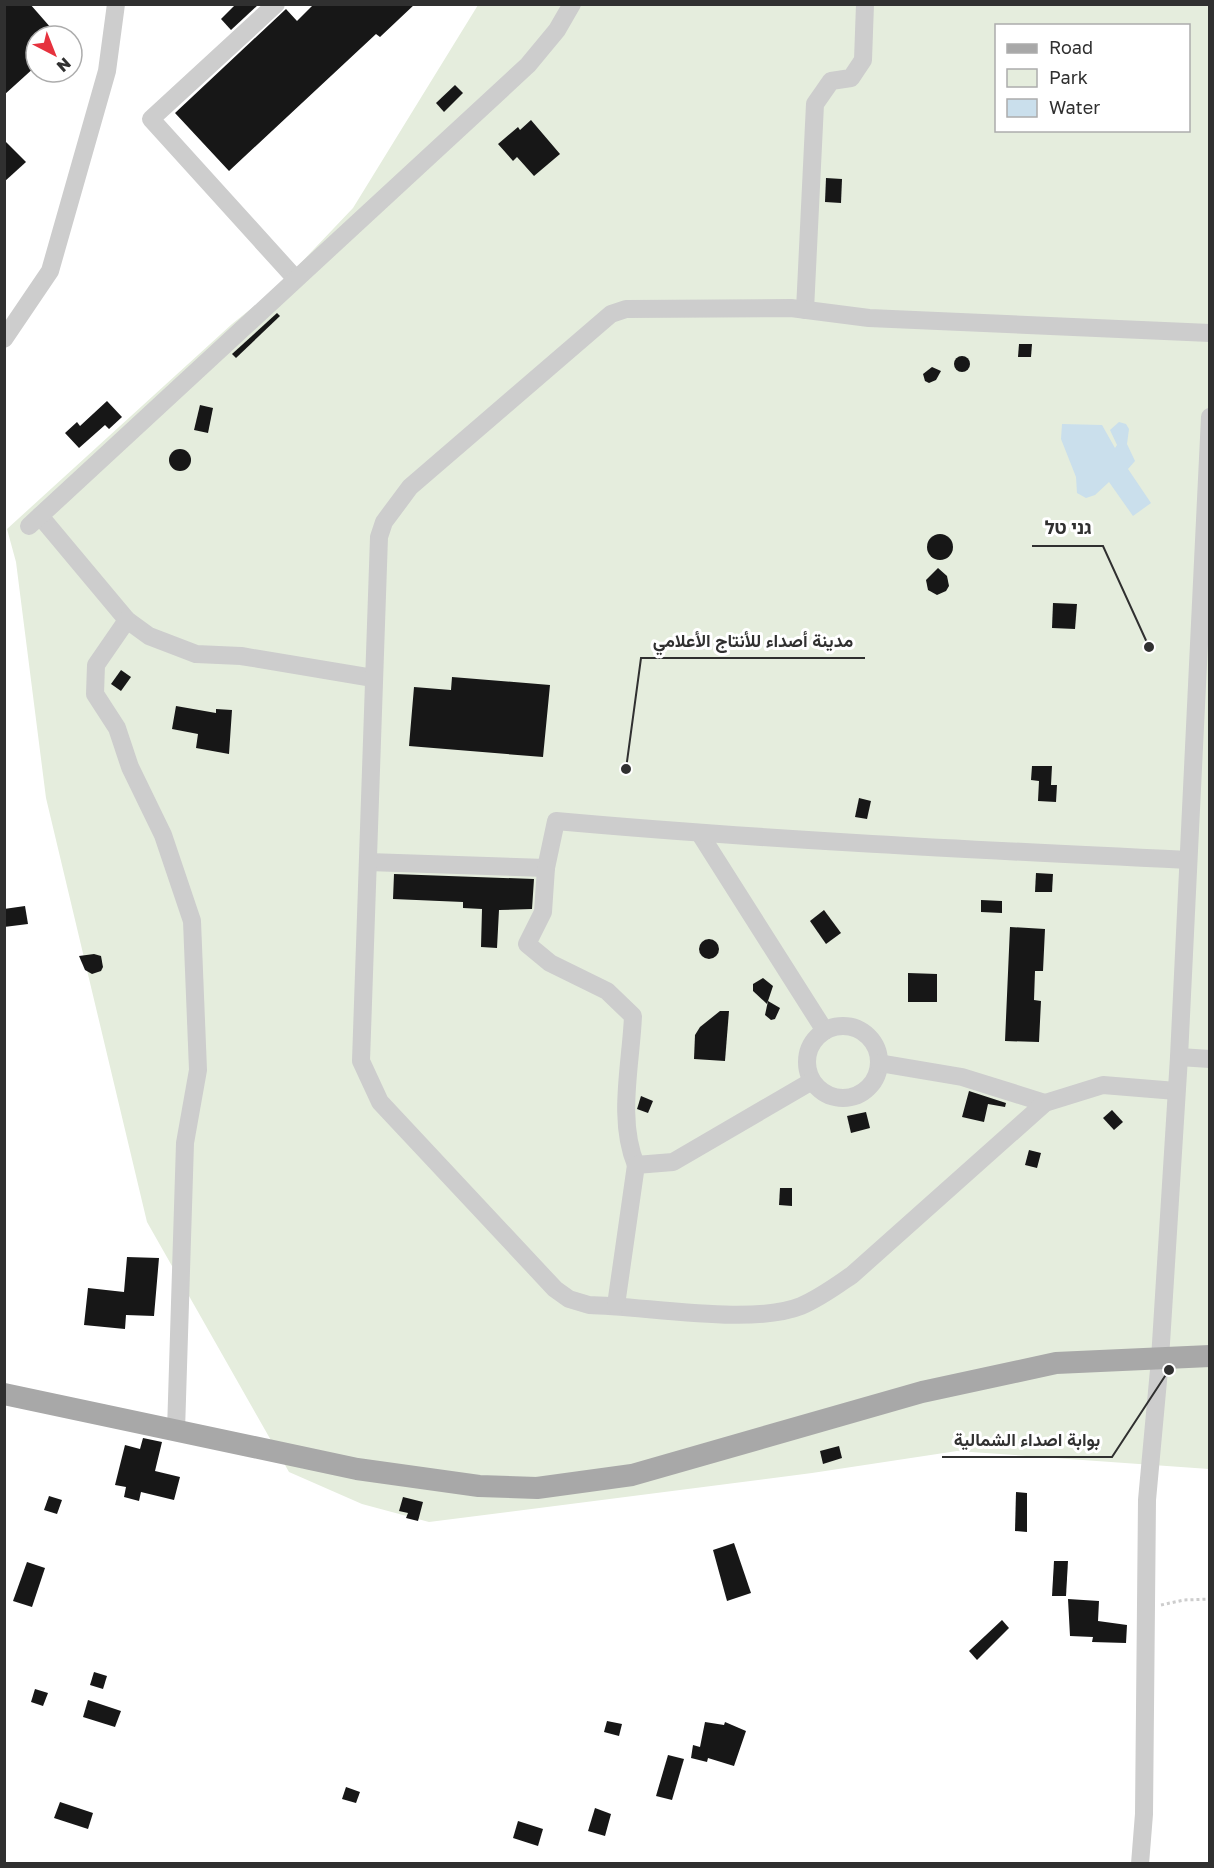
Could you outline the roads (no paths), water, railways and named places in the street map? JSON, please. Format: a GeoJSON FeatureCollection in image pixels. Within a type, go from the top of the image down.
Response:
{"type":"FeatureCollection","features":[{"type":"Feature","properties":{"kind":"main road"},"geometry":{"type":"LineString","coordinates":[[4,1394],[357,1469],[479,1486],[537,1488],[632,1475],[922,1392],[1056,1363],[1209,1356]]}},
{"type":"Feature","properties":{"kind":"street"},"geometry":{"type":"LineString","coordinates":[[4,339],[50,271],[107,71],[116,4]]}},
{"type":"Feature","properties":{"kind":"street"},"geometry":{"type":"LineString","coordinates":[[276,4],[151,119],[295,278]]}},
{"type":"Feature","properties":{"kind":"street"},"geometry":{"type":"LineString","coordinates":[[374,678],[241,656],[196,654],[149,636],[127,620],[34,521],[528,65],[557,30],[572,4]]}},
{"type":"Feature","properties":{"kind":"street"},"geometry":{"type":"LineString","coordinates":[[805,310],[815,104],[831,81],[851,78],[863,60],[865,4]]}},
{"type":"Feature","properties":{"kind":"street"},"geometry":{"type":"LineString","coordinates":[[1176,1090],[1103,1084],[1045,1102],[852,1275],[822,1297],[799,1307],[754,1314],[589,1305],[569,1299],[555,1289],[395,1119],[371,1087],[361,1061],[379,537],[389,514],[410,487],[611,314],[626,309],[805,310],[869,318],[1209,333]]}},
{"type":"Feature","properties":{"kind":"street"},"geometry":{"type":"LineString","coordinates":[[1140,1863],[1144,1814],[1144,1609],[1147,1500],[1160,1359],[1179,1057],[1209,417]]}},
{"type":"Feature","properties":{"kind":"street"},"geometry":{"type":"LineString","coordinates":[[127,620],[96,665],[95,694],[117,728],[130,767],[163,835],[192,921],[198,1070],[185,1143],[176,1431]]}},
{"type":"Feature","properties":{"kind":"street"},"geometry":{"type":"LineString","coordinates":[[616,1305],[636,1165],[627,1144],[626,1113],[633,1016],[607,991],[550,963],[527,944],[543,912],[546,868],[556,820],[700,834],[1188,860]]}},
{"type":"Feature","properties":{"kind":"street"},"geometry":{"type":"LineString","coordinates":[[700,834],[825,1031]]}},
{"type":"Feature","properties":{"kind":"street"},"geometry":{"type":"LineString","coordinates":[[368,862],[546,868]]}},
{"type":"Feature","properties":{"kind":"street"},"geometry":{"type":"LineString","coordinates":[[837,1026],[850,1026],[862,1031],[878,1050],[879,1063],[872,1084],[853,1097],[830,1096],[812,1081],[808,1071],[810,1048],[825,1031],[837,1026]]}},
{"type":"Feature","properties":{"kind":"street"},"geometry":{"type":"LineString","coordinates":[[1179,1057],[1209,1059]]}},
{"type":"Feature","properties":{"kind":"street"},"geometry":{"type":"LineString","coordinates":[[879,1063],[962,1077],[1045,1102]]}},
{"type":"Feature","properties":{"kind":"street"},"geometry":{"type":"LineString","coordinates":[[636,1165],[673,1162],[812,1081]]}},
{"type":"Feature","properties":{"kind":"water"},"geometry":{"type":"Polygon","coordinates":[[[1119,422],[1126,424],[1129,429],[1127,444],[1135,461],[1128,469],[1151,503],[1133,516],[1109,482],[1095,495],[1086,498],[1077,493],[1076,477],[1061,439],[1062,424],[1102,425],[1115,448],[1117,445],[1110,430],[1119,422]]]}},
{"type":"Feature","properties":{"kind":"place","name":"גני טל"},"geometry":{"type":"Point","coordinates":[1149,647]}},
{"type":"Feature","properties":{"kind":"place","name":"مدينة أصداء للأنتاج الأعلامي"},"geometry":{"type":"Point","coordinates":[626,769]}},
{"type":"Feature","properties":{"kind":"place","name":"بوابة اصداء الشمالية"},"geometry":{"type":"Point","coordinates":[1169,1370]}}]}
